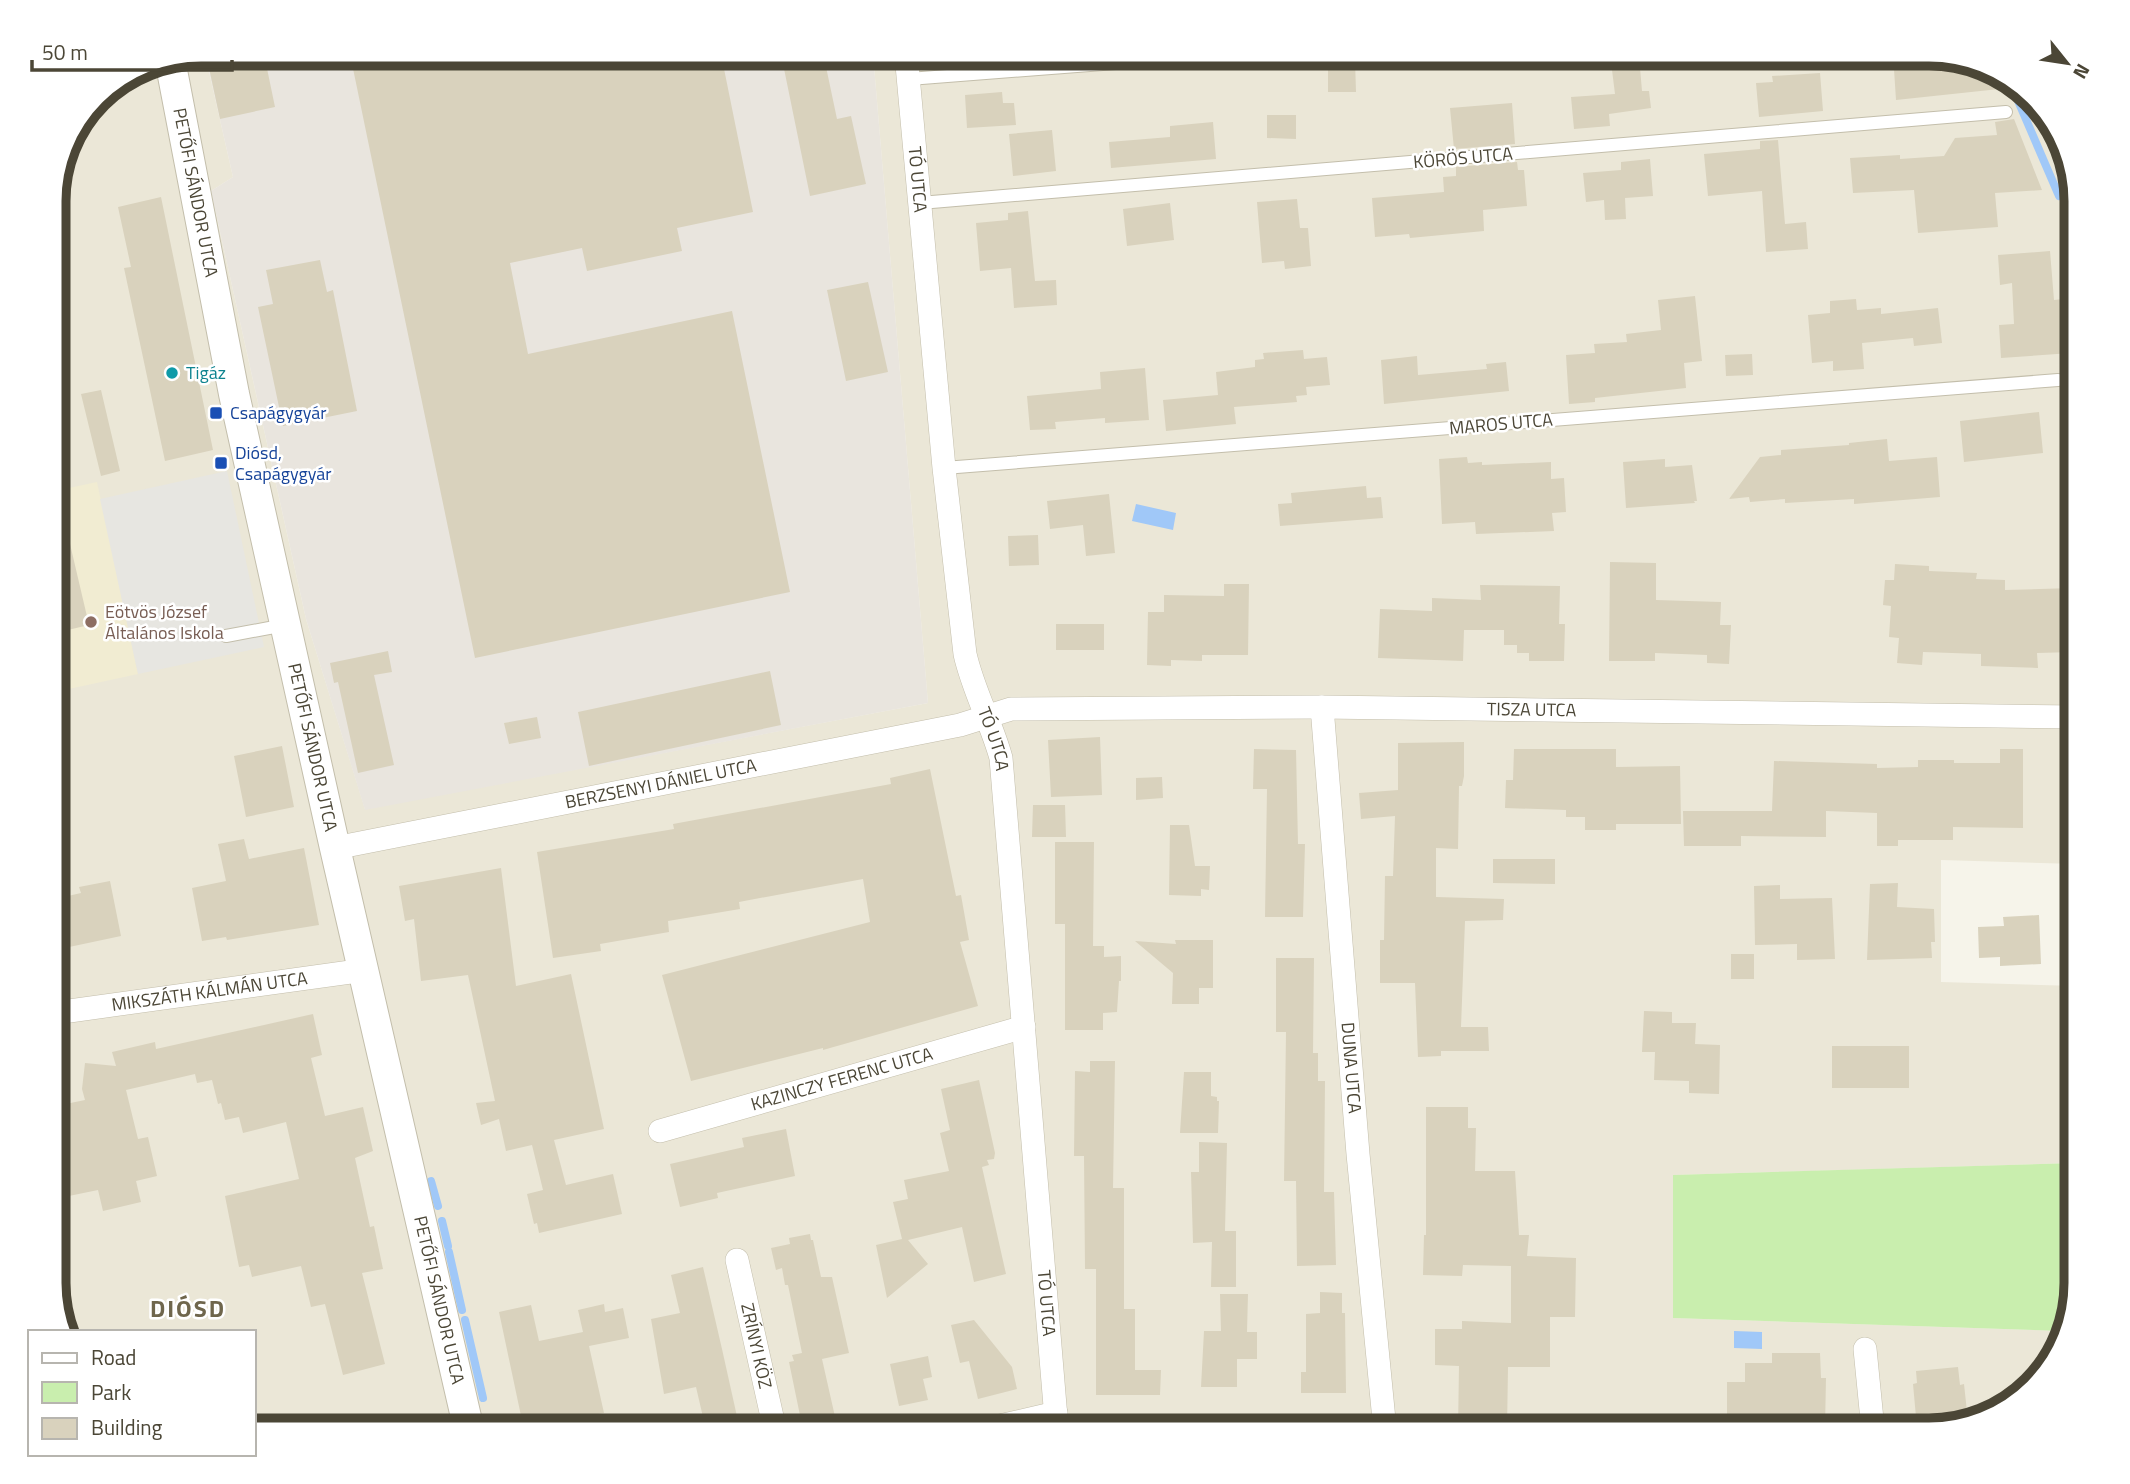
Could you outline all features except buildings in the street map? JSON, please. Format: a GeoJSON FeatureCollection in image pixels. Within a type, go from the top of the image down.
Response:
{"type":"FeatureCollection","features":[{"type":"Feature","properties":{"kind":"street","name":"TÓ UTCA"},"geometry":{"type":"LineString","coordinates":[[907,66],[944,468],[965,654],[970,678],[987,716],[1001,758],[1057,1418]]}},
{"type":"Feature","properties":{"kind":"street","name":"PETŐFI SÁNDOR UTCA"},"geometry":{"type":"LineString","coordinates":[[172,70],[234,394],[466,1418]]}},
{"type":"Feature","properties":{"kind":"street","name":"TISZA UTCA"},"geometry":{"type":"LineString","coordinates":[[987,716],[1011,709],[1322,707],[2064,718]]}},
{"type":"Feature","properties":{"kind":"street","name":"DUNA UTCA"},"geometry":{"type":"LineString","coordinates":[[1322,707],[1358,1154],[1384,1418]]}},
{"type":"Feature","properties":{"kind":"street","name":"BERZSENYI DÁNIEL UTCA"},"geometry":{"type":"LineString","coordinates":[[335,848],[933,730],[987,716]]}},
{"type":"Feature","properties":{"kind":"street","name":"MIKSZÁTH KÁLMÁN UTCA"},"geometry":{"type":"LineString","coordinates":[[67,1011],[365,970]]}},
{"type":"Feature","properties":{"kind":"street","name":"KAZINCZY FERENC UTCA"},"geometry":{"type":"LineString","coordinates":[[660,1130],[1024,1027]]}},
{"type":"Feature","properties":{"kind":"street","name":"ZRÍNYI KÖZ"},"geometry":{"type":"LineString","coordinates":[[737,1260],[772,1418]]}},
{"type":"Feature","properties":{"kind":"street"},"geometry":{"type":"LineString","coordinates":[[1865,1349],[1872,1418]]}},
{"type":"Feature","properties":{"kind":"lane"},"geometry":{"type":"LineString","coordinates":[[909,79],[1076,66]]}},
{"type":"Feature","properties":{"kind":"lane","name":"KÖRÖS UTCA"},"geometry":{"type":"LineString","coordinates":[[920,203],[2006,113]]}},
{"type":"Feature","properties":{"kind":"lane","name":"MAROS UTCA"},"geometry":{"type":"LineString","coordinates":[[944,468],[2058,380]]}},
{"type":"Feature","properties":{"kind":"lane"},"geometry":{"type":"LineString","coordinates":[[226,636],[286,625]]}},
{"type":"Feature","properties":{"kind":"shaded area"},"geometry":{"type":"Polygon","coordinates":[[[208,66],[233,177],[211,191],[306,619],[365,809],[928,703],[874,66],[1928,66],[1963,71],[2003,89],[2030,113],[2050,142],[2061,175],[2064,202],[2064,864],[1941,860],[1941,982],[2064,986],[2064,1163],[1674,1175],[1673,1318],[2054,1331],[2041,1357],[2030,1371],[2003,1395],[1963,1413],[1928,1418],[256,1418],[256,1330],[76,1330],[67,1291],[67,193],[77,150],[94,119],[113,100],[142,80],[167,71],[208,66]]]}},
{"type":"Feature","properties":{"kind":"shaded area"},"geometry":{"type":"Polygon","coordinates":[[[208,66],[874,66],[928,703],[365,810],[306,619],[211,191],[233,177],[208,66]]]}},
{"type":"Feature","properties":{"kind":"shaded area"},"geometry":{"type":"Polygon","coordinates":[[[227,471],[264,647],[138,674],[100,499],[227,471]]]}},
{"type":"Feature","properties":{"kind":"shaded area","name":"Eötvös József Általános Iskola"},"geometry":{"type":"Polygon","coordinates":[[[97,482],[138,674],[67,689],[67,488],[97,482]]]}},
{"type":"Feature","properties":{"kind":"green space"},"geometry":{"type":"Polygon","coordinates":[[[2064,1163],[2064,1282],[2061,1309],[2054,1331],[1673,1318],[1673,1175],[2064,1163]]]}},
{"type":"Feature","properties":{"kind":"water"},"geometry":{"type":"Polygon","coordinates":[[[1136,504],[1176,513],[1173,530],[1132,521],[1136,504]]]}},
{"type":"Feature","properties":{"kind":"water"},"geometry":{"type":"Polygon","coordinates":[[[1734,1331],[1762,1332],[1762,1349],[1734,1348],[1734,1331]]]}},
{"type":"Feature","properties":{"kind":"waterway"},"geometry":{"type":"LineString","coordinates":[[2018,101],[2059,196]]}},
{"type":"Feature","properties":{"kind":"waterway"},"geometry":{"type":"LineString","coordinates":[[431,1181],[438,1206]]}},
{"type":"Feature","properties":{"kind":"waterway"},"geometry":{"type":"LineString","coordinates":[[442,1221],[448,1246]]}},
{"type":"Feature","properties":{"kind":"waterway"},"geometry":{"type":"LineString","coordinates":[[449,1252],[462,1310]]}},
{"type":"Feature","properties":{"kind":"waterway"},"geometry":{"type":"LineString","coordinates":[[465,1320],[483,1398]]}},
{"type":"Feature","properties":{"kind":"place","name":"Tigáz"},"geometry":{"type":"Point","coordinates":[172,373]}},
{"type":"Feature","properties":{"kind":"place","name":"Csapágygyár"},"geometry":{"type":"Point","coordinates":[216,413]}},
{"type":"Feature","properties":{"kind":"place","name":"Diósd, Csapágygyár"},"geometry":{"type":"Point","coordinates":[221,463]}},
{"type":"Feature","properties":{"kind":"place","name":"Eötvös József Általános Iskola"},"geometry":{"type":"Point","coordinates":[91,622]}},
{"type":"Feature","properties":{"kind":"district","name":"DIÓSD"},"geometry":{"type":"Point","coordinates":[188,1309]}}]}
